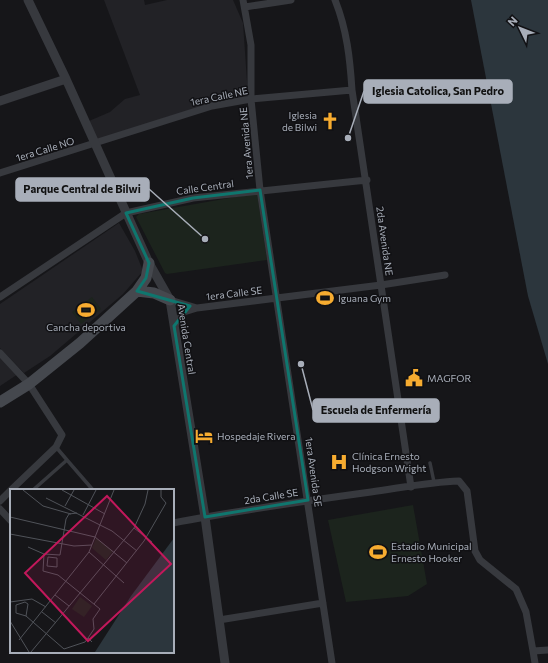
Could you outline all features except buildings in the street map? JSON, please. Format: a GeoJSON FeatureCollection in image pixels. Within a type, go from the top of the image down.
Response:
{"type":"FeatureCollection","features":[{"type":"Feature","properties":{"kind":"main road"},"geometry":{"type":"LineString","coordinates":[[0,402],[29,384],[80,343],[137,291],[146,278],[149,263]]}},
{"type":"Feature","properties":{"kind":"main road"},"geometry":{"type":"LineString","coordinates":[[137,291],[154,293],[170,300]]}},
{"type":"Feature","properties":{"kind":"street","name":"Avenida Central"},"geometry":{"type":"LineString","coordinates":[[28,0],[66,79],[149,263],[170,300],[205,517],[225,663]]}},
{"type":"Feature","properties":{"kind":"street"},"geometry":{"type":"LineString","coordinates":[[244,4],[291,0]]}},
{"type":"Feature","properties":{"kind":"street","name":"2da Avenida NE"},"geometry":{"type":"LineString","coordinates":[[335,0],[342,19],[348,44],[352,90],[367,180],[411,487]]}},
{"type":"Feature","properties":{"kind":"street","name":"1era Avenida NE"},"geometry":{"type":"LineString","coordinates":[[244,4],[251,45],[252,99],[260,190]]}},
{"type":"Feature","properties":{"kind":"street"},"geometry":{"type":"LineString","coordinates":[[0,101],[66,79]]}},
{"type":"Feature","properties":{"kind":"street","name":"1era Calle NE"},"geometry":{"type":"LineString","coordinates":[[95,144],[212,106],[252,99],[352,90]]}},
{"type":"Feature","properties":{"kind":"street","name":"1era Calle NO"},"geometry":{"type":"LineString","coordinates":[[0,173],[95,144]]}},
{"type":"Feature","properties":{"kind":"street","name":"Calle Central"},"geometry":{"type":"LineString","coordinates":[[0,297],[126,213],[193,198],[367,180]]}},
{"type":"Feature","properties":{"kind":"street","name":"1era Avenida SE"},"geometry":{"type":"LineString","coordinates":[[260,190],[278,298],[332,663]]}},
{"type":"Feature","properties":{"kind":"street","name":"1era Calle SE"},"geometry":{"type":"LineString","coordinates":[[170,300],[197,308],[381,285],[445,275]]}},
{"type":"Feature","properties":{"kind":"street"},"geometry":{"type":"LineString","coordinates":[[174,326],[184,312],[197,308]]}},
{"type":"Feature","properties":{"kind":"street"},"geometry":{"type":"LineString","coordinates":[[0,353],[29,384],[62,435],[56,447],[12,489]]}},
{"type":"Feature","properties":{"kind":"street","name":"2da Calle SE"},"geometry":{"type":"LineString","coordinates":[[174,523],[308,500],[411,487],[434,482],[459,481],[468,491],[475,551],[480,560],[516,589],[526,612],[533,651]]}},
{"type":"Feature","properties":{"kind":"street"},"geometry":{"type":"LineString","coordinates":[[0,501],[10,491]]}},
{"type":"Feature","properties":{"kind":"street"},"geometry":{"type":"LineString","coordinates":[[0,509],[10,520]]}},
{"type":"Feature","properties":{"kind":"street"},"geometry":{"type":"LineString","coordinates":[[218,620],[323,603]]}},
{"type":"Feature","properties":{"kind":"street"},"geometry":{"type":"LineString","coordinates":[[534,663],[533,651],[548,650]]}},
{"type":"Feature","properties":{"kind":"lane"},"geometry":{"type":"LineString","coordinates":[[56,447],[92,489]]}},
{"type":"Feature","properties":{"kind":"lane"},"geometry":{"type":"LineString","coordinates":[[34,489],[67,460]]}},
{"type":"Feature","properties":{"kind":"lane"},"geometry":{"type":"LineString","coordinates":[[430,463],[434,482]]}},
{"type":"Feature","properties":{"kind":"highlighted area"},"geometry":{"type":"Polygon","coordinates":[[[260,190],[308,500],[205,517],[174,326],[190,306],[137,291],[146,278],[149,263],[126,213],[193,198],[260,190]]]}},
{"type":"Feature","properties":{"kind":"shaded area"},"geometry":{"type":"Polygon","coordinates":[[[104,0],[144,0],[145,5],[167,0],[233,0],[243,23],[248,96],[167,117],[97,143],[89,121],[110,112],[125,99],[140,95],[104,0]]]}},
{"type":"Feature","properties":{"kind":"shaded area"},"geometry":{"type":"Polygon","coordinates":[[[471,0],[548,0],[548,364],[528,296],[471,0]]]}},
{"type":"Feature","properties":{"kind":"shaded area"},"geometry":{"type":"Polygon","coordinates":[[[257,193],[267,260],[167,274],[165,273],[136,217],[139,214],[257,193]]]}},
{"type":"Feature","properties":{"kind":"shaded area"},"geometry":{"type":"Polygon","coordinates":[[[119,223],[135,251],[143,271],[123,294],[50,356],[24,373],[0,348],[0,304],[119,223]]]}},
{"type":"Feature","properties":{"kind":"shaded area","name":"Cancha deportiva"},"geometry":{"type":"Polygon","coordinates":[[[92,297],[101,309],[81,324],[72,312],[92,297]]]}},
{"type":"Feature","properties":{"kind":"shaded area"},"geometry":{"type":"Polygon","coordinates":[[[0,356],[18,374],[0,386],[0,356]]]}},
{"type":"Feature","properties":{"kind":"shaded area","name":"Estadio Municipal Ernesto Hooker"},"geometry":{"type":"Polygon","coordinates":[[[413,505],[427,584],[408,596],[346,602],[328,520],[413,505]]]}},
{"type":"Feature","properties":{"kind":"place","name":"Iglesia de Bilwi"},"geometry":{"type":"Point","coordinates":[330,121]}},
{"type":"Feature","properties":{"kind":"place","name":"Iglesia Catolica, San Pedro"},"geometry":{"type":"Point","coordinates":[348,138]}},
{"type":"Feature","properties":{"kind":"place","name":"Parque Central de Bilwi"},"geometry":{"type":"Point","coordinates":[205,239]}},
{"type":"Feature","properties":{"kind":"place","name":"Iguana Gym"},"geometry":{"type":"Point","coordinates":[325,298]}},
{"type":"Feature","properties":{"kind":"place","name":"Cancha deportiva"},"geometry":{"type":"Point","coordinates":[86,310]}},
{"type":"Feature","properties":{"kind":"place","name":"Escuela de Enfermería"},"geometry":{"type":"Point","coordinates":[301,364]}},
{"type":"Feature","properties":{"kind":"place","name":"MAGFOR"},"geometry":{"type":"Point","coordinates":[414,378]}},
{"type":"Feature","properties":{"kind":"place","name":"Hospedaje Rivera"},"geometry":{"type":"Point","coordinates":[204,436]}},
{"type":"Feature","properties":{"kind":"place","name":"Clínica Ernesto Hodgson Wright"},"geometry":{"type":"Point","coordinates":[339,462]}},
{"type":"Feature","properties":{"kind":"place","name":"Estadio Municipal Ernesto Hooker"},"geometry":{"type":"Point","coordinates":[378,552]}}]}
